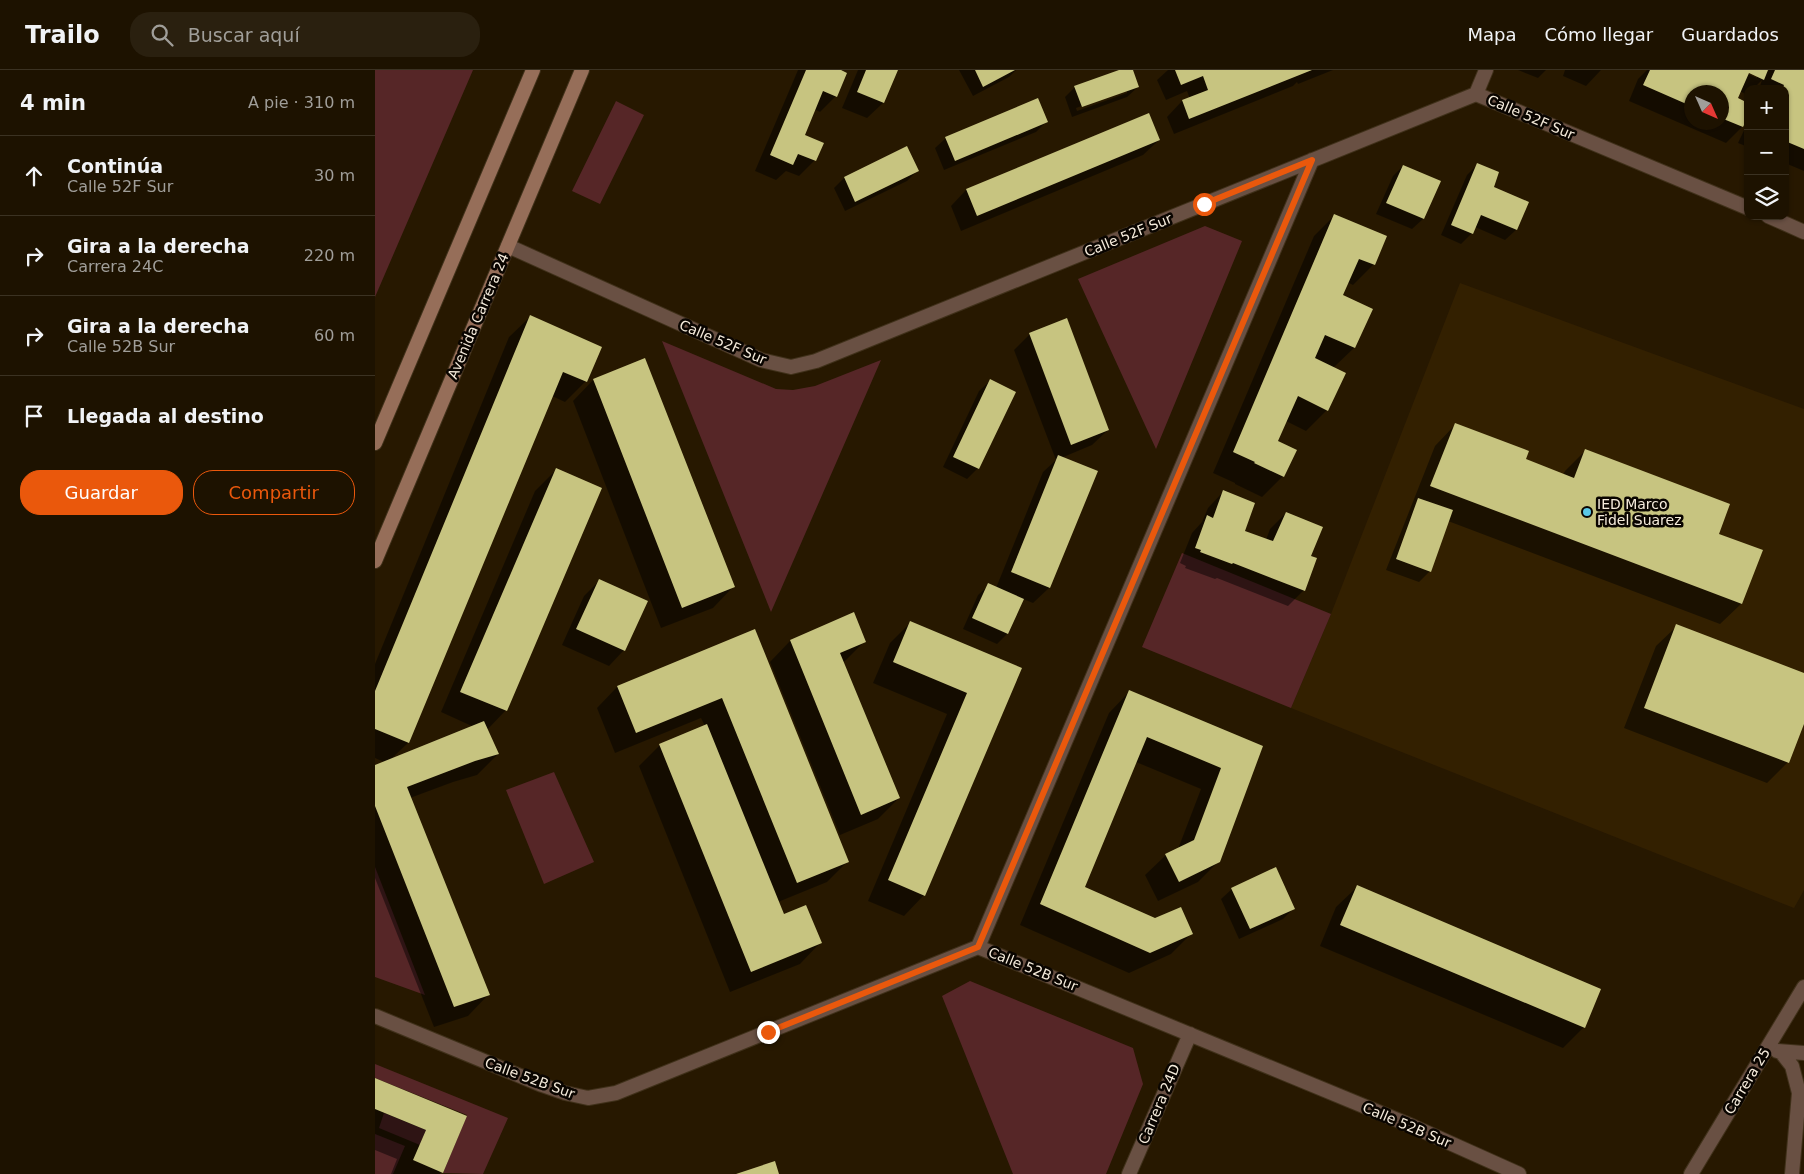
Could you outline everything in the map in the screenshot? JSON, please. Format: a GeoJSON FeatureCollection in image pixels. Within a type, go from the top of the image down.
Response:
{"type":"FeatureCollection","features":[{"type":"Feature","properties":{"kind":"main road"},"geometry":{"type":"LineString","coordinates":[[375,443],[533,70]]}},
{"type":"Feature","properties":{"kind":"main road","name":"Avenida Carrera 24"},"geometry":{"type":"LineString","coordinates":[[375,561],[582,70]]}},
{"type":"Feature","properties":{"kind":"street"},"geometry":{"type":"LineString","coordinates":[[1476,94],[1486,70]]}},
{"type":"Feature","properties":{"kind":"street","name":"Calle 52F Sur"},"geometry":{"type":"LineString","coordinates":[[508,246],[761,360],[791,367],[817,360],[1476,94],[1744,206]]}},
{"type":"Feature","properties":{"kind":"street"},"geometry":{"type":"LineString","coordinates":[[978,947],[1312,160]]}},
{"type":"Feature","properties":{"kind":"street"},"geometry":{"type":"LineString","coordinates":[[1776,220],[1804,232]]}},
{"type":"Feature","properties":{"kind":"street","name":"Calle 52B Sur"},"geometry":{"type":"LineString","coordinates":[[375,1016],[542,1085],[588,1098],[616,1094],[978,947],[1412,1126],[1519,1174]]}},
{"type":"Feature","properties":{"kind":"street","name":"Carrera 25"},"geometry":{"type":"LineString","coordinates":[[1691,1174],[1804,987]]}},
{"type":"Feature","properties":{"kind":"street","name":"Carrera 24D"},"geometry":{"type":"LineString","coordinates":[[1129,1174],[1190,1034]]}},
{"type":"Feature","properties":{"kind":"street"},"geometry":{"type":"LineString","coordinates":[[1765,1051],[1804,1053]]}},
{"type":"Feature","properties":{"kind":"street"},"geometry":{"type":"LineString","coordinates":[[1781,1052],[1792,1066],[1801,1087],[1792,1174]]}},
{"type":"Feature","properties":{"kind":"shaded area"},"geometry":{"type":"Polygon","coordinates":[[[375,70],[473,70],[375,297],[375,70]]]}},
{"type":"Feature","properties":{"kind":"shaded area"},"geometry":{"type":"Polygon","coordinates":[[[616,101],[644,115],[600,204],[572,191],[616,101]]]}},
{"type":"Feature","properties":{"kind":"shaded area"},"geometry":{"type":"Polygon","coordinates":[[[1205,226],[1242,241],[1156,449],[1078,279],[1205,226]]]}},
{"type":"Feature","properties":{"kind":"shaded area","name":"IED Marco Fidel Suarez"},"geometry":{"type":"Polygon","coordinates":[[[1460,283],[1804,409],[1804,890],[1794,908],[1291,708],[1331,614],[1460,283]]]}},
{"type":"Feature","properties":{"kind":"shaded area"},"geometry":{"type":"Polygon","coordinates":[[[662,341],[776,389],[793,390],[815,386],[881,360],[771,612],[662,341]]]}},
{"type":"Feature","properties":{"kind":"shaded area"},"geometry":{"type":"Polygon","coordinates":[[[1182,553],[1331,614],[1291,708],[1142,647],[1182,553]]]}},
{"type":"Feature","properties":{"kind":"shaded area"},"geometry":{"type":"Polygon","coordinates":[[[554,772],[594,862],[544,884],[506,790],[554,772]]]}},
{"type":"Feature","properties":{"kind":"shaded area"},"geometry":{"type":"Polygon","coordinates":[[[375,867],[425,995],[375,977],[375,867]]]}},
{"type":"Feature","properties":{"kind":"shaded area"},"geometry":{"type":"Polygon","coordinates":[[[970,981],[1133,1048],[1143,1084],[1106,1174],[1013,1174],[942,996],[970,981]]]}},
{"type":"Feature","properties":{"kind":"shaded area"},"geometry":{"type":"Polygon","coordinates":[[[375,1064],[508,1118],[483,1174],[443,1173],[467,1115],[375,1078],[375,1064]]]}},
{"type":"Feature","properties":{"kind":"shaded area"},"geometry":{"type":"Polygon","coordinates":[[[384,1113],[426,1130],[420,1145],[379,1128],[384,1113]]]}},
{"type":"Feature","properties":{"kind":"shaded area"},"geometry":{"type":"Polygon","coordinates":[[[375,1134],[405,1146],[393,1174],[375,1174],[375,1134]]]}},
{"type":"Feature","properties":{"kind":"building"},"geometry":{"type":"Polygon","coordinates":[[[806,70],[841,70],[847,73],[837,97],[823,91],[805,135],[824,143],[816,161],[798,154],[793,165],[770,155],[806,70]]]}},
{"type":"Feature","properties":{"kind":"building"},"geometry":{"type":"Polygon","coordinates":[[[866,70],[898,70],[884,103],[857,92],[866,70]]]}},
{"type":"Feature","properties":{"kind":"building"},"geometry":{"type":"Polygon","coordinates":[[[975,70],[1015,70],[983,87],[975,70]]]}},
{"type":"Feature","properties":{"kind":"building"},"geometry":{"type":"Polygon","coordinates":[[[1119,70],[1133,70],[1139,87],[1082,107],[1074,86],[1119,70]]]}},
{"type":"Feature","properties":{"kind":"building"},"geometry":{"type":"Polygon","coordinates":[[[1175,70],[1312,70],[1189,119],[1182,100],[1208,90],[1203,76],[1181,85],[1175,70]]]}},
{"type":"Feature","properties":{"kind":"building"},"geometry":{"type":"Polygon","coordinates":[[[1650,70],[1768,70],[1764,80],[1749,73],[1738,98],[1744,101],[1743,127],[1729,121],[1729,85],[1684,85],[1684,103],[1643,85],[1650,70]]]}},
{"type":"Feature","properties":{"kind":"building"},"geometry":{"type":"Polygon","coordinates":[[[1775,70],[1804,70],[1804,149],[1789,143],[1789,85],[1784,85],[1771,79],[1775,70]]]}},
{"type":"Feature","properties":{"kind":"building"},"geometry":{"type":"Polygon","coordinates":[[[1038,98],[1048,122],[955,161],[945,137],[1038,98]]]}},
{"type":"Feature","properties":{"kind":"building"},"geometry":{"type":"Polygon","coordinates":[[[1149,113],[1160,140],[977,216],[966,189],[1149,113]]]}},
{"type":"Feature","properties":{"kind":"building"},"geometry":{"type":"Polygon","coordinates":[[[907,146],[919,171],[855,202],[844,177],[907,146]]]}},
{"type":"Feature","properties":{"kind":"building"},"geometry":{"type":"Polygon","coordinates":[[[1477,163],[1499,172],[1494,187],[1529,202],[1517,230],[1481,215],[1473,234],[1451,225],[1477,163]]]}},
{"type":"Feature","properties":{"kind":"building"},"geometry":{"type":"Polygon","coordinates":[[[1403,165],[1441,181],[1424,219],[1386,203],[1403,165]]]}},
{"type":"Feature","properties":{"kind":"building"},"geometry":{"type":"Polygon","coordinates":[[[1334,214],[1387,236],[1375,265],[1359,259],[1343,295],[1373,309],[1355,348],[1325,335],[1315,358],[1346,373],[1328,411],[1298,396],[1278,441],[1297,450],[1284,477],[1233,452],[1334,214]]]}},
{"type":"Feature","properties":{"kind":"building"},"geometry":{"type":"Polygon","coordinates":[[[530,315],[602,347],[587,382],[563,372],[409,743],[375,729],[375,691],[530,315]]]}},
{"type":"Feature","properties":{"kind":"building"},"geometry":{"type":"Polygon","coordinates":[[[1067,318],[1109,430],[1071,445],[1029,333],[1067,318]]]}},
{"type":"Feature","properties":{"kind":"building"},"geometry":{"type":"Polygon","coordinates":[[[645,358],[735,587],[682,608],[593,379],[645,358]]]}},
{"type":"Feature","properties":{"kind":"building"},"geometry":{"type":"Polygon","coordinates":[[[990,379],[1016,392],[979,469],[953,457],[990,379]]]}},
{"type":"Feature","properties":{"kind":"building"},"geometry":{"type":"Polygon","coordinates":[[[1455,423],[1529,451],[1526,459],[1574,478],[1585,449],[1730,504],[1719,534],[1763,550],[1742,604],[1430,486],[1455,423]]]}},
{"type":"Feature","properties":{"kind":"building"},"geometry":{"type":"Polygon","coordinates":[[[1058,455],[1098,471],[1050,588],[1011,572],[1058,455]]]}},
{"type":"Feature","properties":{"kind":"building"},"geometry":{"type":"Polygon","coordinates":[[[556,468],[602,488],[507,711],[460,692],[556,468]]]}},
{"type":"Feature","properties":{"kind":"building"},"geometry":{"type":"Polygon","coordinates":[[[1223,490],[1255,503],[1245,531],[1273,541],[1286,512],[1323,527],[1311,556],[1317,558],[1305,591],[1200,552],[1201,550],[1195,548],[1207,515],[1213,518],[1223,490]]]}},
{"type":"Feature","properties":{"kind":"building"},"geometry":{"type":"Polygon","coordinates":[[[1418,498],[1453,510],[1431,572],[1396,559],[1418,498]]]}},
{"type":"Feature","properties":{"kind":"building"},"geometry":{"type":"Polygon","coordinates":[[[599,579],[648,601],[625,651],[576,629],[599,579]]]}},
{"type":"Feature","properties":{"kind":"building"},"geometry":{"type":"Polygon","coordinates":[[[988,583],[1024,599],[1008,634],[972,618],[988,583]]]}},
{"type":"Feature","properties":{"kind":"building"},"geometry":{"type":"Polygon","coordinates":[[[854,612],[866,642],[840,653],[900,798],[861,815],[790,640],[854,612]]]}},
{"type":"Feature","properties":{"kind":"building"},"geometry":{"type":"Polygon","coordinates":[[[910,621],[1022,668],[925,896],[888,880],[967,693],[893,662],[910,621]]]}},
{"type":"Feature","properties":{"kind":"building"},"geometry":{"type":"Polygon","coordinates":[[[1676,624],[1804,673],[1804,724],[1789,763],[1644,708],[1676,624]]]}},
{"type":"Feature","properties":{"kind":"building"},"geometry":{"type":"Polygon","coordinates":[[[755,629],[849,862],[797,883],[722,698],[636,733],[617,686],[755,629]]]}},
{"type":"Feature","properties":{"kind":"building"},"geometry":{"type":"Polygon","coordinates":[[[1129,690],[1263,746],[1220,862],[1179,882],[1165,854],[1194,840],[1221,768],[1147,737],[1085,887],[1155,918],[1181,907],[1193,934],[1150,953],[1040,904],[1129,690]]]}},
{"type":"Feature","properties":{"kind":"building"},"geometry":{"type":"Polygon","coordinates":[[[484,721],[499,754],[475,761],[407,787],[490,995],[454,1007],[375,806],[375,765],[484,721]]]}},
{"type":"Feature","properties":{"kind":"building"},"geometry":{"type":"Polygon","coordinates":[[[707,724],[784,914],[806,905],[822,943],[751,972],[659,744],[707,724]]]}},
{"type":"Feature","properties":{"kind":"building"},"geometry":{"type":"Polygon","coordinates":[[[1276,867],[1295,909],[1250,929],[1231,888],[1276,867]]]}},
{"type":"Feature","properties":{"kind":"building"},"geometry":{"type":"Polygon","coordinates":[[[1357,885],[1601,989],[1585,1028],[1340,925],[1357,885]]]}},
{"type":"Feature","properties":{"kind":"building"},"geometry":{"type":"Polygon","coordinates":[[[375,1078],[467,1116],[443,1173],[413,1160],[426,1130],[375,1109],[375,1078]]]}},
{"type":"Feature","properties":{"kind":"building"},"geometry":{"type":"Polygon","coordinates":[[[775,1161],[779,1174],[736,1174],[775,1161]]]}},
{"type":"Feature","properties":{"kind":"place","name":"IED Marco Fidel Suarez"},"geometry":{"type":"Point","coordinates":[1587,512]}},
{"type":"Feature","properties":{"kind":"route"},"geometry":{"type":"LineString","coordinates":[[768,1032],[978,947],[1312,160],[1204,204]]}}]}
